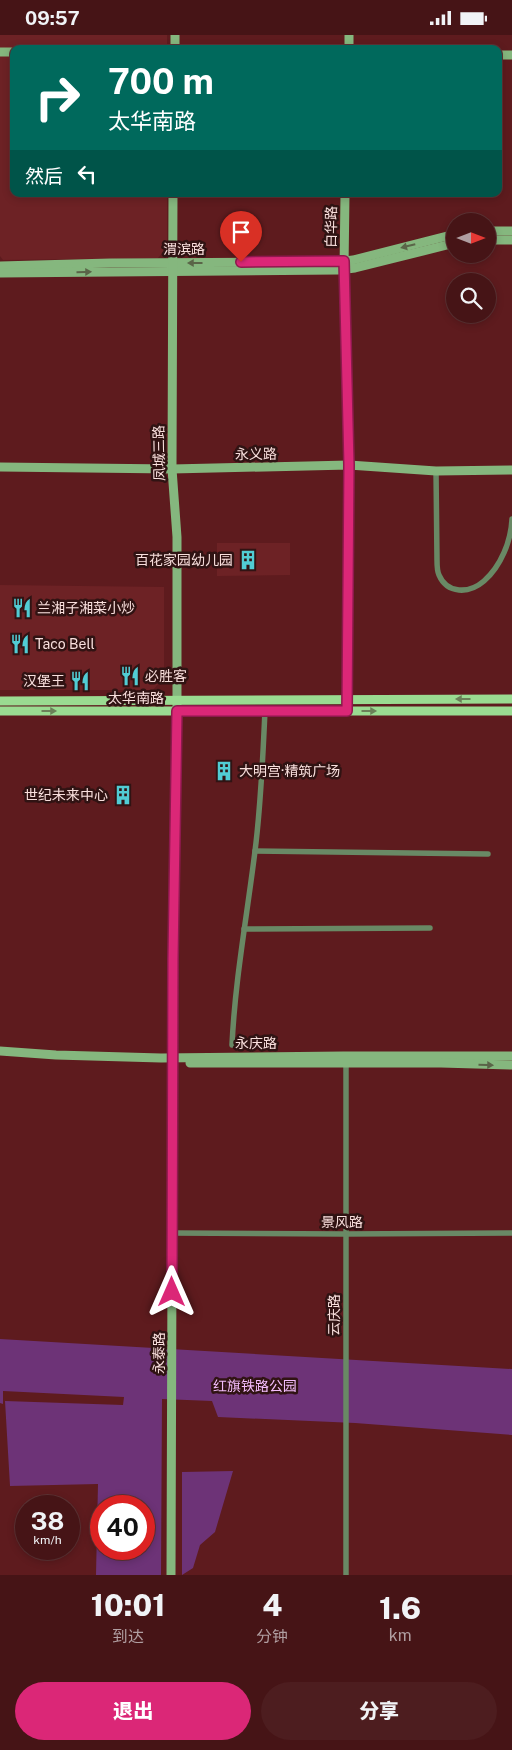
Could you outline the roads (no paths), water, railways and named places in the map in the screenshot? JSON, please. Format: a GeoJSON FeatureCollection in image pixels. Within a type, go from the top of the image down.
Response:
{"type":"FeatureCollection","features":[{"type":"Feature","properties":{"kind":"main road","name":"太华南路"},"geometry":{"type":"LineString","coordinates":[[0,701],[512,699]]}},
{"type":"Feature","properties":{"kind":"main road","name":"太华南路"},"geometry":{"type":"LineString","coordinates":[[0,711],[512,711]]}},
{"type":"Feature","properties":{"kind":"street","name":"凤城三路"},"geometry":{"type":"LineString","coordinates":[[173,197],[172,469],[177,537],[177,711]]}},
{"type":"Feature","properties":{"kind":"street","name":"白华路"},"geometry":{"type":"LineString","coordinates":[[346,197],[344,265],[349,465],[347,711]]}},
{"type":"Feature","properties":{"kind":"street"},"geometry":{"type":"LineString","coordinates":[[496,231],[512,231]]}},
{"type":"Feature","properties":{"kind":"street","name":"渭滨路"},"geometry":{"type":"LineString","coordinates":[[344,265],[446,237]]}},
{"type":"Feature","properties":{"kind":"street"},"geometry":{"type":"LineString","coordinates":[[496,240],[512,240]]}},
{"type":"Feature","properties":{"kind":"street","name":"渭滨路"},"geometry":{"type":"LineString","coordinates":[[0,266],[344,265],[446,245]]}},
{"type":"Feature","properties":{"kind":"street","name":"渭滨路"},"geometry":{"type":"LineString","coordinates":[[0,273],[172,267]]}},
{"type":"Feature","properties":{"kind":"street","name":"永义路"},"geometry":{"type":"LineString","coordinates":[[0,467],[172,469],[349,465],[436,471],[512,470]]}},
{"type":"Feature","properties":{"kind":"street"},"geometry":{"type":"LineString","coordinates":[[436,471],[438,574],[446,586],[453,590],[464,590],[473,588],[484,581],[505,551],[511,535],[512,519]]}},
{"type":"Feature","properties":{"kind":"street"},"geometry":{"type":"LineString","coordinates":[[232,1045],[234,1003],[255,851],[262,775],[265,710]]}},
{"type":"Feature","properties":{"kind":"street","name":"永泰路"},"geometry":{"type":"LineString","coordinates":[[171,1575],[172,1060],[177,711]]}},
{"type":"Feature","properties":{"kind":"street"},"geometry":{"type":"LineString","coordinates":[[255,851],[488,854]]}},
{"type":"Feature","properties":{"kind":"street"},"geometry":{"type":"LineString","coordinates":[[244,929],[430,929]]}},
{"type":"Feature","properties":{"kind":"street","name":"永庆路"},"geometry":{"type":"LineString","coordinates":[[0,1051],[172,1060]]}},
{"type":"Feature","properties":{"kind":"street","name":"永庆路"},"geometry":{"type":"LineString","coordinates":[[0,1057],[172,1060],[512,1056]]}},
{"type":"Feature","properties":{"kind":"street","name":"永庆路"},"geometry":{"type":"LineString","coordinates":[[346,1059],[512,1065]]}},
{"type":"Feature","properties":{"kind":"street","name":"云庆路"},"geometry":{"type":"LineString","coordinates":[[346,1059],[346,1575]]}},
{"type":"Feature","properties":{"kind":"street","name":"景风路"},"geometry":{"type":"LineString","coordinates":[[172,1233],[512,1233]]}},
{"type":"Feature","properties":{"kind":"place","name":"百花家园幼儿园"},"geometry":{"type":"Point","coordinates":[248,560]}},
{"type":"Feature","properties":{"kind":"place","name":"兰湘子湘菜小炒"},"geometry":{"type":"Point","coordinates":[22,608]}},
{"type":"Feature","properties":{"kind":"place","name":"Taco Bell"},"geometry":{"type":"Point","coordinates":[20,644]}},
{"type":"Feature","properties":{"kind":"place","name":"必胜客"},"geometry":{"type":"Point","coordinates":[130,676]}},
{"type":"Feature","properties":{"kind":"place","name":"汉堡王"},"geometry":{"type":"Point","coordinates":[80,681]}},
{"type":"Feature","properties":{"kind":"place","name":"大明宫·精筑广场"},"geometry":{"type":"Point","coordinates":[224,771]}},
{"type":"Feature","properties":{"kind":"place","name":"世纪未来中心"},"geometry":{"type":"Point","coordinates":[123,795]}},
{"type":"Feature","properties":{"kind":"park label","name":"红旗铁路公园"},"geometry":{"type":"Point","coordinates":[255,1386]}}]}
